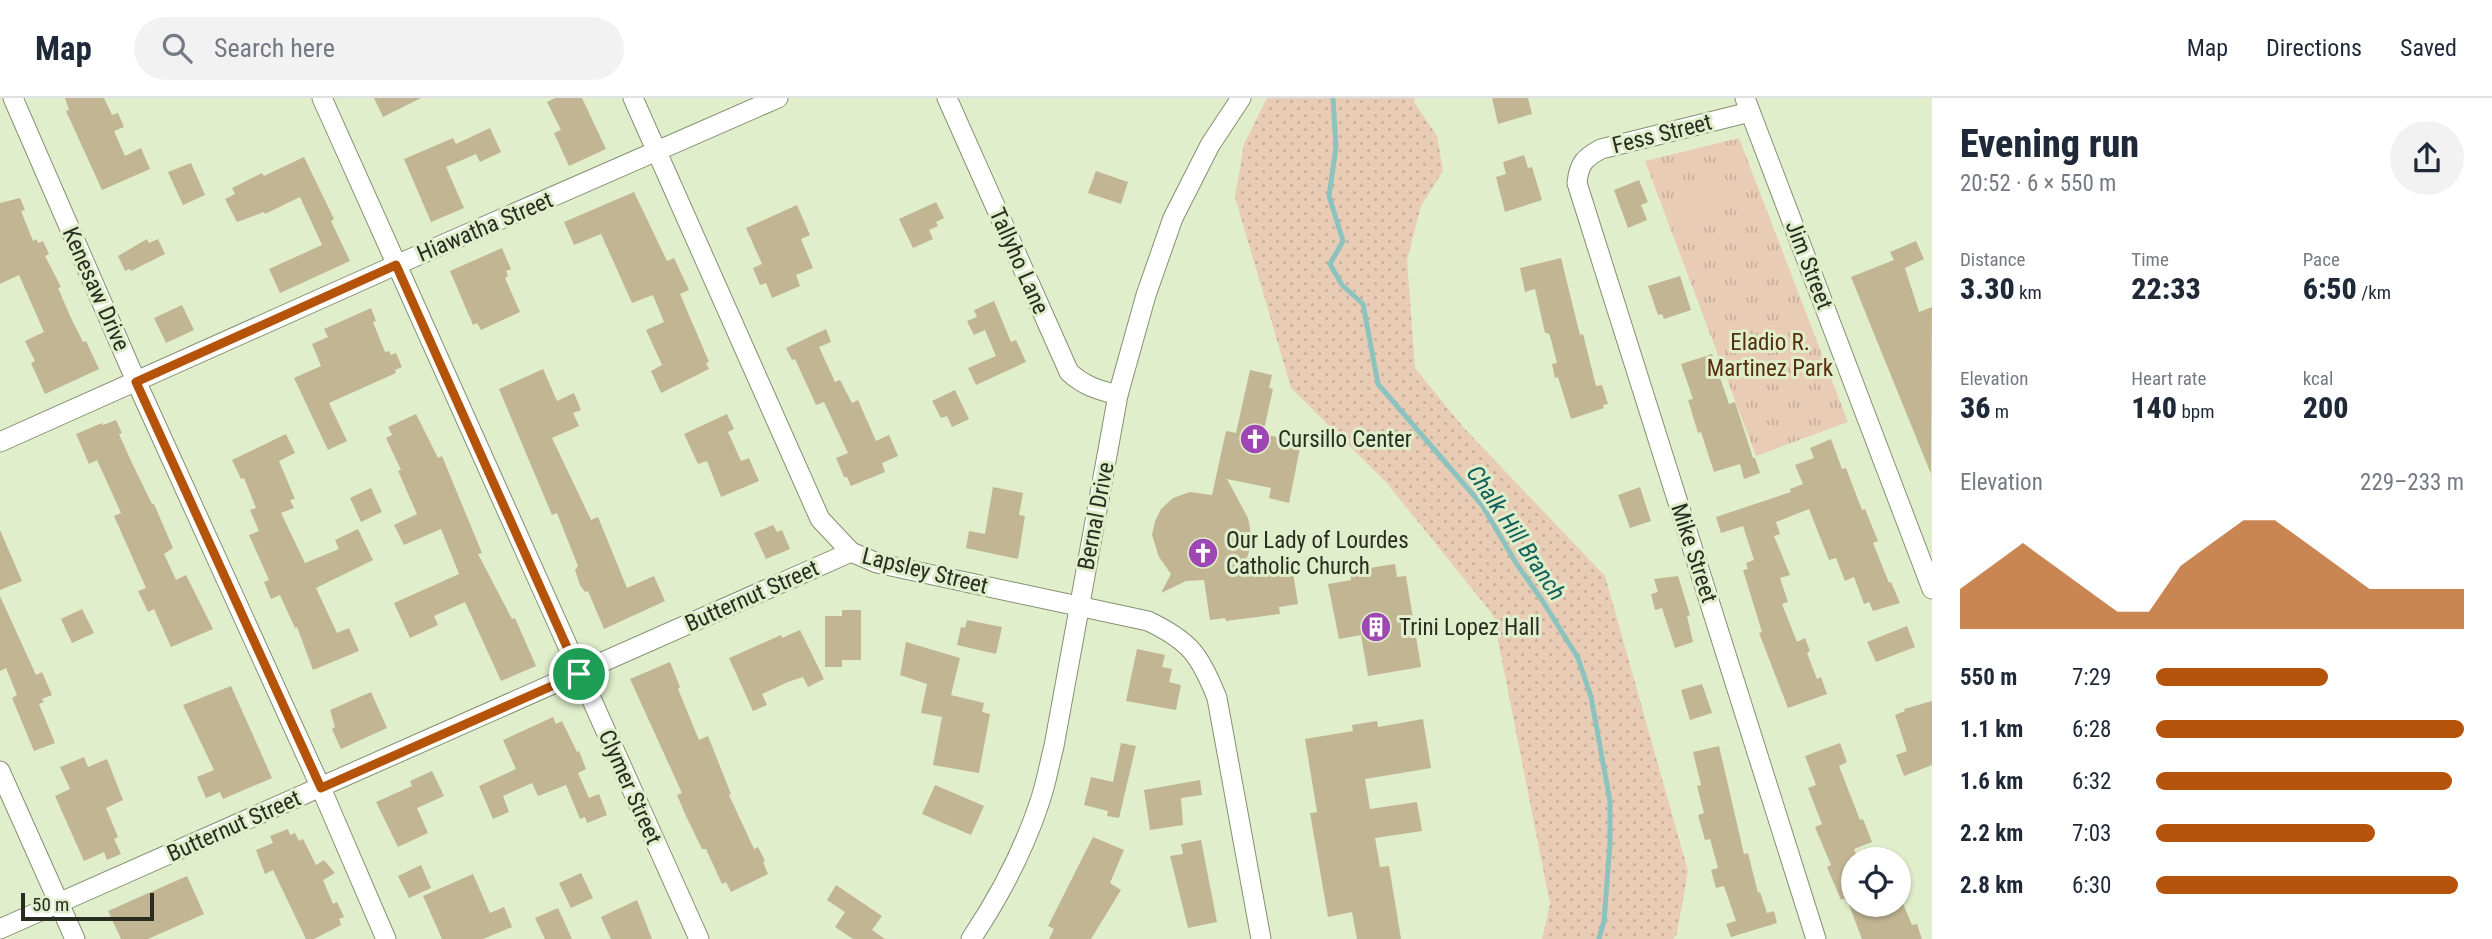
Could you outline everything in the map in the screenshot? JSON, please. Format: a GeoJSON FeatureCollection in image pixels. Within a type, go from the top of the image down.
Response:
{"type":"FeatureCollection","features":[{"type":"Feature","properties":{"kind":"street","name":"Kenesaw Drive"},"geometry":{"type":"LineString","coordinates":[[13,98],[136,382],[321,788],[386,939]]}},
{"type":"Feature","properties":{"kind":"street","name":"Clymer Street"},"geometry":{"type":"LineString","coordinates":[[322,98],[699,939]]}},
{"type":"Feature","properties":{"kind":"street","name":"Lapsley Street"},"geometry":{"type":"LineString","coordinates":[[633,98],[820,519],[851,552],[877,563],[1148,621],[1175,634],[1193,652],[1208,674],[1223,722],[1261,939]]}},
{"type":"Feature","properties":{"kind":"street","name":"Hiawatha Street"},"geometry":{"type":"LineString","coordinates":[[0,442],[778,98]]}},
{"type":"Feature","properties":{"kind":"street","name":"Tallyho Lane"},"geometry":{"type":"LineString","coordinates":[[947,98],[1069,372],[1082,384],[1118,395]]}},
{"type":"Feature","properties":{"kind":"street","name":"Bernal Drive"},"geometry":{"type":"LineString","coordinates":[[971,939],[993,905],[1018,856],[1040,803],[1054,746],[1118,395],[1146,295],[1173,218],[1210,145],[1241,98]]}},
{"type":"Feature","properties":{"kind":"street","name":"Fess Street"},"geometry":{"type":"LineString","coordinates":[[1578,166],[1586,157],[1601,149],[1748,105]]}},
{"type":"Feature","properties":{"kind":"street","name":"Jim Street"},"geometry":{"type":"LineString","coordinates":[[1748,105],[1932,589]]}},
{"type":"Feature","properties":{"kind":"street","name":"Mike Street"},"geometry":{"type":"LineString","coordinates":[[1578,166],[1577,183],[1816,939]]}},
{"type":"Feature","properties":{"kind":"street","name":"Butternut Street"},"geometry":{"type":"LineString","coordinates":[[0,929],[851,552]]}},
{"type":"Feature","properties":{"kind":"street"},"geometry":{"type":"LineString","coordinates":[[0,771],[75,939]]}},
{"type":"Feature","properties":{"kind":"green space"},"geometry":{"type":"Polygon","coordinates":[[[1267,98],[1415,98],[1414,102],[1437,136],[1443,171],[1421,206],[1407,260],[1415,368],[1463,427],[1605,576],[1688,871],[1677,933],[1673,939],[1542,939],[1550,904],[1493,615],[1386,482],[1291,388],[1235,197],[1244,144],[1267,98]]]}},
{"type":"Feature","properties":{"kind":"green space","name":"Eladio R. Martinez Park"},"geometry":{"type":"Polygon","coordinates":[[[1739,138],[1848,422],[1756,456],[1645,161],[1739,138]]]}},
{"type":"Feature","properties":{"kind":"green space"},"geometry":{"type":"Polygon","coordinates":[[[1724,182],[1732,205],[1679,224],[1670,201],[1724,182]]]}},
{"type":"Feature","properties":{"kind":"building"},"geometry":{"type":"Polygon","coordinates":[[[65,98],[104,98],[112,115],[118,113],[124,127],[114,131],[125,156],[141,148],[150,169],[102,190],[66,111],[69,110],[65,98]]]}},
{"type":"Feature","properties":{"kind":"building"},"geometry":{"type":"Polygon","coordinates":[[[374,98],[421,98],[383,117],[374,98]]]}},
{"type":"Feature","properties":{"kind":"building"},"geometry":{"type":"Polygon","coordinates":[[[555,98],[582,98],[606,149],[569,166],[554,133],[561,130],[547,102],[555,98]]]}},
{"type":"Feature","properties":{"kind":"building"},"geometry":{"type":"Polygon","coordinates":[[[1492,98],[1528,98],[1532,114],[1498,124],[1492,98]]]}},
{"type":"Feature","properties":{"kind":"building"},"geometry":{"type":"Polygon","coordinates":[[[490,128],[501,152],[480,162],[476,154],[446,167],[464,208],[431,222],[404,159],[453,138],[456,144],[490,128]]]}},
{"type":"Feature","properties":{"kind":"building"},"geometry":{"type":"Polygon","coordinates":[[[1524,155],[1528,168],[1532,167],[1542,200],[1505,212],[1496,177],[1506,174],[1503,162],[1524,155]]]}},
{"type":"Feature","properties":{"kind":"building"},"geometry":{"type":"Polygon","coordinates":[[[304,157],[334,219],[331,221],[350,261],[280,293],[269,269],[322,245],[300,197],[265,214],[264,212],[237,222],[225,199],[235,194],[232,188],[304,157]]]}},
{"type":"Feature","properties":{"kind":"building"},"geometry":{"type":"Polygon","coordinates":[[[191,163],[205,195],[183,205],[168,172],[191,163]]]}},
{"type":"Feature","properties":{"kind":"building"},"geometry":{"type":"Polygon","coordinates":[[[1096,171],[1128,182],[1121,204],[1088,193],[1096,171]]]}},
{"type":"Feature","properties":{"kind":"building"},"geometry":{"type":"Polygon","coordinates":[[[1639,180],[1648,202],[1641,205],[1647,220],[1628,228],[1614,190],[1639,180]]]}},
{"type":"Feature","properties":{"kind":"building"},"geometry":{"type":"Polygon","coordinates":[[[634,192],[667,261],[674,258],[689,290],[680,294],[709,362],[706,363],[709,369],[661,393],[651,371],[662,365],[646,330],[664,322],[653,295],[632,303],[601,234],[574,245],[564,222],[634,192]]]}},
{"type":"Feature","properties":{"kind":"building"},"geometry":{"type":"Polygon","coordinates":[[[20,198],[25,210],[21,211],[33,241],[43,241],[49,254],[45,256],[61,287],[58,288],[71,318],[99,369],[45,394],[31,363],[35,361],[25,341],[44,332],[19,275],[0,284],[0,203],[20,198]]]}},
{"type":"Feature","properties":{"kind":"building"},"geometry":{"type":"Polygon","coordinates":[[[936,202],[944,218],[936,222],[938,226],[929,230],[933,239],[913,248],[899,219],[936,202]]]}},
{"type":"Feature","properties":{"kind":"building"},"geometry":{"type":"Polygon","coordinates":[[[797,205],[810,235],[801,239],[813,268],[796,275],[800,286],[772,298],[766,283],[760,285],[753,268],[762,264],[746,228],[797,205]]]}},
{"type":"Feature","properties":{"kind":"building"},"geometry":{"type":"Polygon","coordinates":[[[147,239],[149,243],[158,239],[165,254],[131,271],[125,271],[118,256],[147,239]]]}},
{"type":"Feature","properties":{"kind":"building"},"geometry":{"type":"Polygon","coordinates":[[[1916,241],[1924,259],[1905,268],[1919,312],[1932,307],[1931,474],[1851,277],[1894,260],[1890,252],[1916,241]]]}},
{"type":"Feature","properties":{"kind":"building"},"geometry":{"type":"Polygon","coordinates":[[[502,248],[511,269],[506,271],[508,276],[505,278],[520,312],[481,330],[477,323],[473,325],[450,271],[502,248]]]}},
{"type":"Feature","properties":{"kind":"building"},"geometry":{"type":"Polygon","coordinates":[[[1561,258],[1596,386],[1602,385],[1608,404],[1603,405],[1604,408],[1571,419],[1558,377],[1555,378],[1552,364],[1557,363],[1550,336],[1545,333],[1535,289],[1525,292],[1520,268],[1561,258]]]}},
{"type":"Feature","properties":{"kind":"building"},"geometry":{"type":"Polygon","coordinates":[[[1680,276],[1691,310],[1664,319],[1662,314],[1658,315],[1648,286],[1680,276]]]}},
{"type":"Feature","properties":{"kind":"building"},"geometry":{"type":"Polygon","coordinates":[[[994,301],[1011,342],[1016,340],[1026,362],[976,385],[968,368],[996,356],[985,330],[974,335],[967,321],[977,317],[974,310],[994,301]]]}},
{"type":"Feature","properties":{"kind":"building"},"geometry":{"type":"Polygon","coordinates":[[[182,305],[194,330],[166,343],[154,318],[182,305]]]}},
{"type":"Feature","properties":{"kind":"building"},"geometry":{"type":"Polygon","coordinates":[[[371,308],[376,321],[373,322],[385,352],[389,351],[391,355],[396,353],[402,367],[395,370],[396,373],[329,403],[347,441],[328,450],[294,378],[321,366],[312,344],[328,337],[324,329],[371,308]]]}},
{"type":"Feature","properties":{"kind":"building"},"geometry":{"type":"Polygon","coordinates":[[[826,329],[831,342],[819,347],[835,382],[840,380],[852,403],[858,400],[876,441],[889,435],[898,456],[882,463],[885,472],[851,486],[836,458],[848,453],[824,402],[816,405],[795,359],[792,360],[786,348],[826,329]]]}},
{"type":"Feature","properties":{"kind":"building"},"geometry":{"type":"Polygon","coordinates":[[[1712,354],[1729,404],[1735,402],[1760,473],[1744,479],[1740,464],[1714,472],[1688,400],[1693,399],[1681,364],[1712,354]]]}},
{"type":"Feature","properties":{"kind":"building"},"geometry":{"type":"Polygon","coordinates":[[[543,369],[557,401],[574,393],[581,410],[573,413],[579,426],[552,438],[591,520],[598,517],[627,588],[654,576],[665,601],[604,629],[588,591],[585,592],[580,585],[575,570],[578,566],[557,513],[552,515],[499,389],[543,369]]]}},
{"type":"Feature","properties":{"kind":"building","name":"Our Lady of Lourdes Catholic Church"},"geometry":{"type":"Polygon","coordinates":[[[1250,370],[1272,375],[1269,388],[1273,389],[1263,434],[1296,441],[1295,447],[1300,448],[1289,503],[1269,498],[1271,488],[1227,479],[1248,518],[1251,534],[1250,549],[1241,574],[1292,566],[1298,604],[1279,607],[1280,614],[1226,621],[1225,618],[1210,620],[1204,580],[1186,581],[1161,593],[1171,574],[1159,557],[1152,535],[1161,509],[1173,498],[1190,492],[1212,495],[1226,431],[1236,433],[1250,370]]]}},
{"type":"Feature","properties":{"kind":"building"},"geometry":{"type":"Polygon","coordinates":[[[955,390],[969,419],[952,427],[947,416],[941,418],[932,401],[955,390]]]}},
{"type":"Feature","properties":{"kind":"building"},"geometry":{"type":"Polygon","coordinates":[[[416,414],[438,458],[442,456],[482,553],[478,554],[512,619],[515,618],[536,666],[501,681],[465,602],[434,616],[438,625],[410,638],[394,603],[459,574],[441,529],[404,545],[394,525],[417,514],[386,438],[392,435],[388,427],[416,414]]]}},
{"type":"Feature","properties":{"kind":"building"},"geometry":{"type":"Polygon","coordinates":[[[727,414],[734,429],[728,432],[741,461],[749,458],[759,481],[721,497],[707,461],[698,464],[684,434],[727,414]]]}},
{"type":"Feature","properties":{"kind":"building"},"geometry":{"type":"Polygon","coordinates":[[[116,420],[131,461],[173,548],[164,554],[176,580],[186,575],[213,629],[171,647],[154,609],[148,612],[138,591],[146,588],[114,516],[121,513],[97,460],[89,464],[76,434],[116,420]]]}},
{"type":"Feature","properties":{"kind":"building"},"geometry":{"type":"Polygon","coordinates":[[[286,434],[295,453],[279,461],[295,499],[290,500],[294,508],[281,513],[305,563],[339,549],[335,540],[358,529],[373,560],[316,588],[337,633],[349,628],[359,651],[313,670],[297,627],[295,628],[280,595],[271,599],[264,582],[269,580],[249,535],[259,531],[250,510],[256,508],[244,478],[241,479],[232,460],[286,434]]]}},
{"type":"Feature","properties":{"kind":"building"},"geometry":{"type":"Polygon","coordinates":[[[1831,439],[1842,469],[1846,468],[1862,510],[1865,509],[1878,541],[1873,543],[1900,603],[1873,611],[1869,602],[1864,604],[1854,577],[1845,581],[1836,558],[1829,560],[1809,509],[1776,522],[1780,534],[1774,536],[1790,575],[1780,578],[1788,602],[1782,604],[1797,642],[1805,638],[1810,651],[1807,653],[1817,679],[1821,677],[1827,694],[1788,708],[1759,633],[1762,632],[1743,570],[1748,569],[1746,563],[1754,560],[1743,526],[1721,533],[1716,517],[1791,492],[1790,489],[1803,484],[1795,465],[1814,458],[1810,448],[1831,439]]]}},
{"type":"Feature","properties":{"kind":"building"},"geometry":{"type":"Polygon","coordinates":[[[993,487],[1023,493],[1019,515],[1025,516],[1018,559],[966,548],[969,531],[985,534],[993,487]]]}},
{"type":"Feature","properties":{"kind":"building"},"geometry":{"type":"Polygon","coordinates":[[[1640,487],[1651,521],[1630,528],[1618,495],[1640,487]]]}},
{"type":"Feature","properties":{"kind":"building"},"geometry":{"type":"Polygon","coordinates":[[[371,488],[382,512],[361,522],[350,498],[371,488]]]}},
{"type":"Feature","properties":{"kind":"building"},"geometry":{"type":"Polygon","coordinates":[[[773,525],[777,532],[782,530],[790,549],[766,559],[754,533],[773,525]]]}},
{"type":"Feature","properties":{"kind":"building"},"geometry":{"type":"Polygon","coordinates":[[[0,530],[22,581],[0,590],[0,530]]]}},
{"type":"Feature","properties":{"kind":"building","name":"Trini Lopez Hall"},"geometry":{"type":"Polygon","coordinates":[[[1395,564],[1397,577],[1406,576],[1421,667],[1368,676],[1361,635],[1339,639],[1328,584],[1351,580],[1350,571],[1395,564]]]}},
{"type":"Feature","properties":{"kind":"building"},"geometry":{"type":"Polygon","coordinates":[[[1678,576],[1690,615],[1687,616],[1693,642],[1675,648],[1662,608],[1655,610],[1651,594],[1658,592],[1654,579],[1678,576]]]}},
{"type":"Feature","properties":{"kind":"building"},"geometry":{"type":"Polygon","coordinates":[[[0,596],[36,675],[42,672],[52,695],[42,699],[44,702],[39,704],[55,743],[34,751],[12,698],[17,695],[6,668],[0,671],[0,596]]]}},
{"type":"Feature","properties":{"kind":"building"},"geometry":{"type":"Polygon","coordinates":[[[82,609],[94,633],[72,643],[61,619],[82,609]]]}},
{"type":"Feature","properties":{"kind":"building"},"geometry":{"type":"Polygon","coordinates":[[[842,610],[861,610],[861,660],[842,660],[842,667],[825,667],[825,616],[842,616],[842,610]]]}},
{"type":"Feature","properties":{"kind":"building"},"geometry":{"type":"Polygon","coordinates":[[[967,620],[1002,627],[996,654],[957,645],[961,627],[965,628],[967,620]]]}},
{"type":"Feature","properties":{"kind":"building"},"geometry":{"type":"Polygon","coordinates":[[[1907,626],[1915,647],[1876,662],[1867,642],[1907,626]]]}},
{"type":"Feature","properties":{"kind":"building"},"geometry":{"type":"Polygon","coordinates":[[[800,630],[824,679],[808,687],[803,677],[788,682],[762,694],[767,705],[753,711],[729,658],[781,635],[782,638],[800,630]]]}},
{"type":"Feature","properties":{"kind":"building"},"geometry":{"type":"Polygon","coordinates":[[[906,642],[960,658],[951,695],[984,703],[982,712],[990,714],[979,773],[933,765],[942,717],[921,713],[927,684],[900,675],[906,642]]]}},
{"type":"Feature","properties":{"kind":"building"},"geometry":{"type":"Polygon","coordinates":[[[1137,649],[1165,655],[1162,667],[1172,669],[1169,682],[1181,685],[1176,710],[1126,701],[1137,649]]]}},
{"type":"Feature","properties":{"kind":"building"},"geometry":{"type":"Polygon","coordinates":[[[670,662],[699,740],[708,736],[731,794],[729,795],[754,849],[758,847],[765,861],[763,862],[768,874],[731,892],[726,882],[722,884],[706,849],[702,849],[686,816],[677,795],[682,793],[630,679],[670,662]]]}},
{"type":"Feature","properties":{"kind":"building"},"geometry":{"type":"Polygon","coordinates":[[[1702,684],[1712,713],[1690,720],[1681,690],[1702,684]]]}},
{"type":"Feature","properties":{"kind":"building"},"geometry":{"type":"Polygon","coordinates":[[[231,686],[272,778],[223,799],[220,792],[206,798],[197,777],[214,770],[183,705],[231,686]]]}},
{"type":"Feature","properties":{"kind":"building"},"geometry":{"type":"Polygon","coordinates":[[[371,692],[387,728],[341,749],[332,729],[335,727],[330,710],[371,692]]]}},
{"type":"Feature","properties":{"kind":"building"},"geometry":{"type":"Polygon","coordinates":[[[1932,701],[1932,765],[1904,776],[1896,755],[1907,751],[1895,715],[1905,711],[1904,709],[1932,701]]]}},
{"type":"Feature","properties":{"kind":"building"},"geometry":{"type":"Polygon","coordinates":[[[553,717],[556,724],[562,721],[577,752],[579,751],[586,769],[578,773],[589,798],[599,794],[607,815],[587,823],[585,817],[580,819],[566,785],[538,796],[532,783],[503,796],[509,812],[493,819],[479,786],[516,769],[503,740],[553,717]]]}},
{"type":"Feature","properties":{"kind":"building"},"geometry":{"type":"Polygon","coordinates":[[[1423,719],[1431,768],[1365,779],[1370,809],[1417,802],[1422,831],[1375,838],[1380,867],[1389,866],[1401,939],[1357,939],[1352,912],[1328,917],[1310,813],[1317,812],[1305,739],[1353,731],[1352,725],[1377,721],[1378,727],[1423,719]]]}},
{"type":"Feature","properties":{"kind":"building"},"geometry":{"type":"Polygon","coordinates":[[[1121,743],[1136,746],[1119,818],[1107,816],[1108,811],[1084,805],[1091,777],[1113,782],[1121,743]]]}},
{"type":"Feature","properties":{"kind":"building"},"geometry":{"type":"Polygon","coordinates":[[[1840,743],[1847,762],[1839,766],[1860,820],[1863,819],[1872,842],[1859,847],[1841,847],[1841,900],[1827,867],[1831,865],[1815,827],[1822,824],[1808,788],[1816,785],[1805,756],[1840,743]]]}},
{"type":"Feature","properties":{"kind":"building"},"geometry":{"type":"Polygon","coordinates":[[[1719,746],[1744,854],[1748,853],[1758,893],[1760,892],[1767,913],[1774,911],[1777,923],[1731,937],[1726,924],[1736,921],[1724,886],[1716,888],[1711,870],[1718,868],[1710,839],[1705,840],[1698,815],[1704,813],[1693,752],[1719,746]]]}},
{"type":"Feature","properties":{"kind":"building"},"geometry":{"type":"Polygon","coordinates":[[[84,757],[88,767],[107,759],[123,800],[106,808],[118,837],[114,839],[121,854],[107,860],[104,852],[84,861],[55,796],[70,789],[60,767],[84,757]]]}},
{"type":"Feature","properties":{"kind":"building"},"geometry":{"type":"Polygon","coordinates":[[[432,771],[444,796],[417,808],[428,833],[398,847],[376,802],[412,786],[410,781],[432,771]]]}},
{"type":"Feature","properties":{"kind":"building"},"geometry":{"type":"Polygon","coordinates":[[[1200,780],[1202,795],[1181,798],[1183,825],[1150,830],[1144,790],[1200,780]]]}},
{"type":"Feature","properties":{"kind":"building"},"geometry":{"type":"Polygon","coordinates":[[[935,785],[984,806],[971,835],[922,814],[935,785]]]}},
{"type":"Feature","properties":{"kind":"building"},"geometry":{"type":"Polygon","coordinates":[[[288,829],[290,835],[295,833],[299,841],[303,839],[316,865],[324,860],[335,873],[323,880],[333,904],[337,902],[344,917],[339,919],[341,925],[314,939],[306,939],[273,870],[265,874],[256,850],[273,843],[270,836],[288,829]]]}},
{"type":"Feature","properties":{"kind":"building"},"geometry":{"type":"Polygon","coordinates":[[[1093,837],[1124,850],[1110,883],[1121,890],[1091,939],[1049,939],[1054,929],[1048,926],[1093,837]]]}},
{"type":"Feature","properties":{"kind":"building"},"geometry":{"type":"Polygon","coordinates":[[[1201,840],[1217,922],[1188,928],[1170,856],[1183,854],[1181,844],[1201,840]]]}},
{"type":"Feature","properties":{"kind":"building"},"geometry":{"type":"Polygon","coordinates":[[[421,865],[431,888],[409,898],[398,876],[421,865]]]}},
{"type":"Feature","properties":{"kind":"building"},"geometry":{"type":"Polygon","coordinates":[[[581,873],[593,898],[571,908],[559,883],[581,873]]]}},
{"type":"Feature","properties":{"kind":"building"},"geometry":{"type":"Polygon","coordinates":[[[473,874],[490,913],[504,907],[512,927],[483,939],[442,939],[423,896],[473,874]]]}},
{"type":"Feature","properties":{"kind":"building"},"geometry":{"type":"Polygon","coordinates":[[[187,876],[204,914],[148,939],[121,939],[108,911],[187,876]]]}},
{"type":"Feature","properties":{"kind":"building"},"geometry":{"type":"Polygon","coordinates":[[[836,885],[882,916],[872,930],[885,939],[853,939],[835,927],[845,912],[827,900],[836,885]]]}},
{"type":"Feature","properties":{"kind":"building"},"geometry":{"type":"Polygon","coordinates":[[[637,900],[652,939],[611,939],[601,917],[637,900]]]}},
{"type":"Feature","properties":{"kind":"building"},"geometry":{"type":"Polygon","coordinates":[[[558,908],[572,939],[545,939],[535,918],[558,908]]]}},
{"type":"Feature","properties":{"kind":"building"},"geometry":{"type":"Polygon","coordinates":[[[1854,917],[1909,917],[1912,925],[1917,924],[1922,939],[1862,939],[1854,917]]]}},
{"type":"Feature","properties":{"kind":"waterway","name":"Chalk Hill Branch"},"geometry":{"type":"LineString","coordinates":[[1333,98],[1336,147],[1329,196],[1343,241],[1330,264],[1342,285],[1363,304],[1378,384],[1482,505],[1578,658],[1591,697],[1610,801],[1604,921],[1599,939]]}},
{"type":"Feature","properties":{"kind":"place","name":"Cursillo Center"},"geometry":{"type":"Point","coordinates":[1255,439]}},
{"type":"Feature","properties":{"kind":"place","name":"Our Lady of Lourdes Catholic Church"},"geometry":{"type":"Point","coordinates":[1203,553]}},
{"type":"Feature","properties":{"kind":"place","name":"Trini Lopez Hall"},"geometry":{"type":"Point","coordinates":[1376,627]}},
{"type":"Feature","properties":{"kind":"route"},"geometry":{"type":"LineString","coordinates":[[396,265],[579,674],[321,788],[136,382],[396,265]]}}]}
